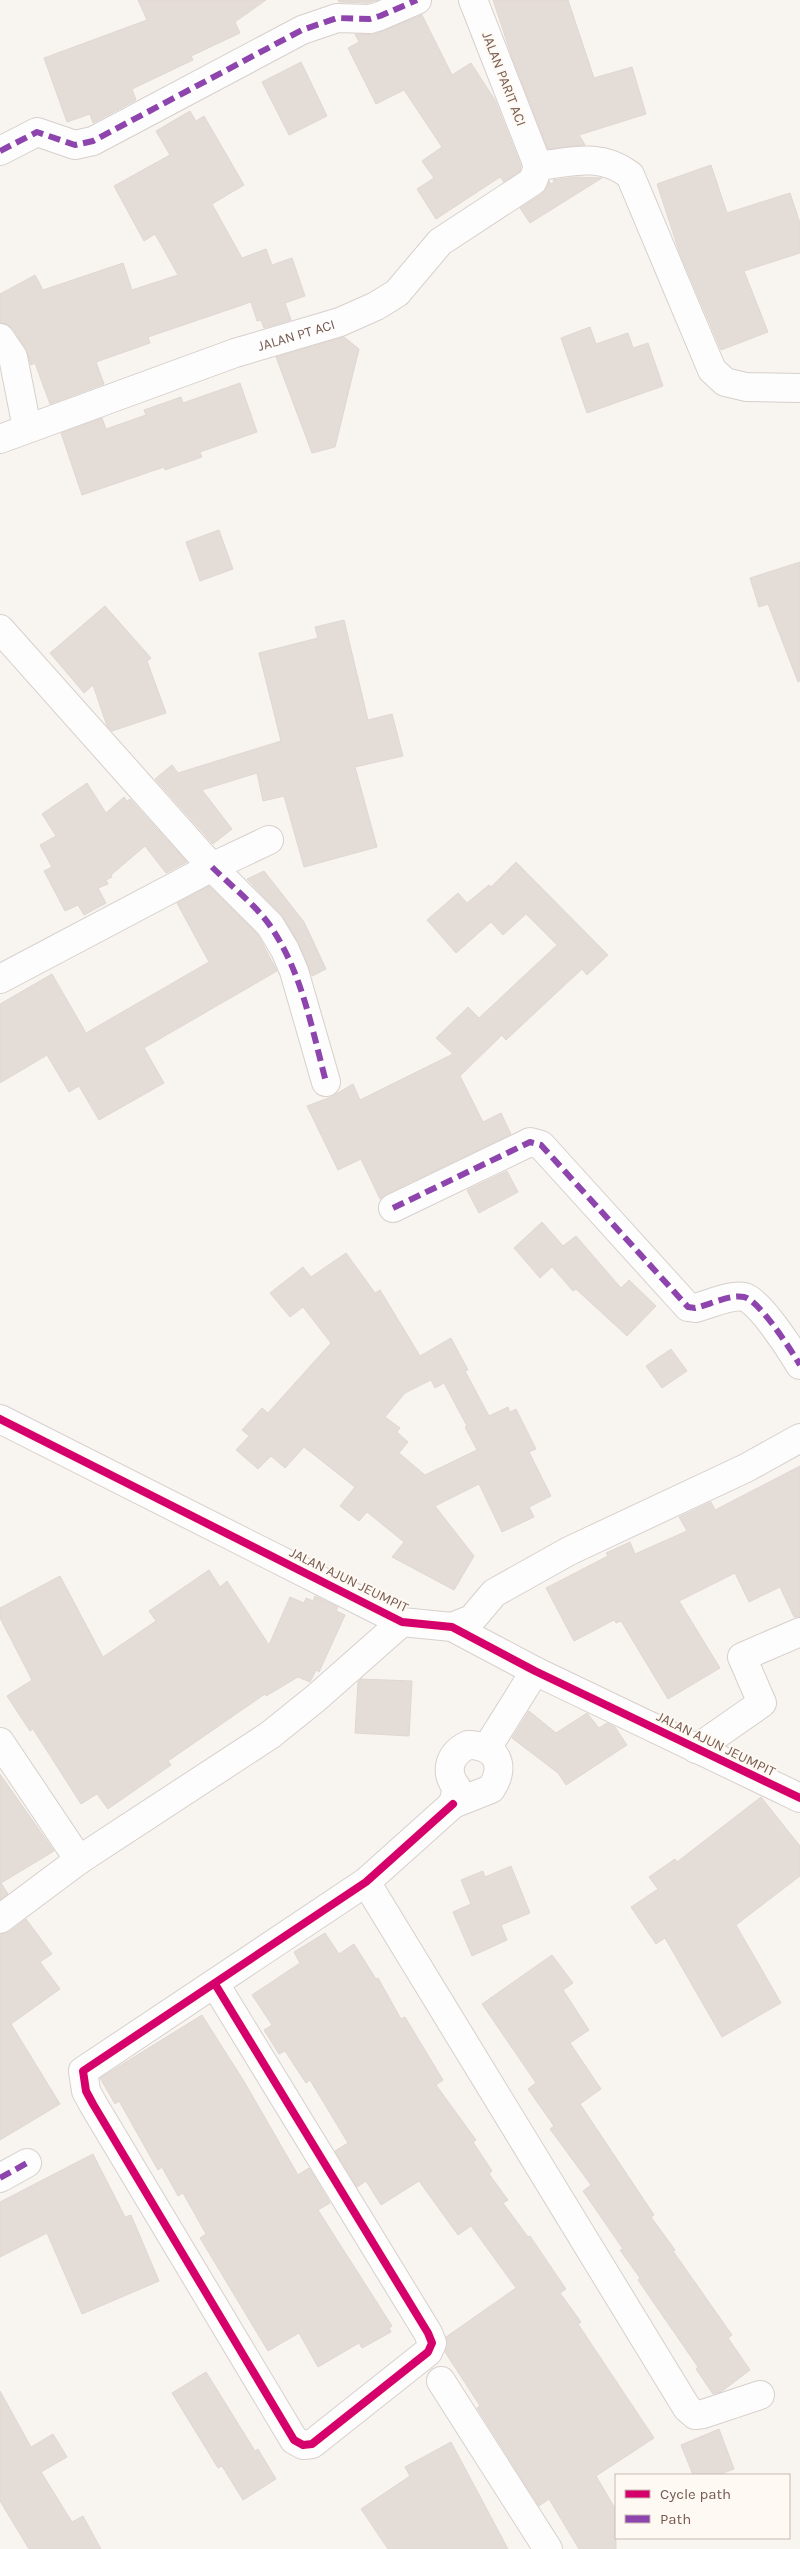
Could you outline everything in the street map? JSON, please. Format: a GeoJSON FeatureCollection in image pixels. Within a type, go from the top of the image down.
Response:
{"type":"FeatureCollection","features":[{"type":"Feature","properties":{"kind":"street"},"geometry":{"type":"LineString","coordinates":[[0,151],[37,132],[75,145],[93,141],[302,30],[337,18],[370,18],[380,16],[417,0]]}},
{"type":"Feature","properties":{"kind":"street","name":"JALAN PARIT ACI"},"geometry":{"type":"LineString","coordinates":[[472,0],[536,162]]}},
{"type":"Feature","properties":{"kind":"street"},"geometry":{"type":"LineString","coordinates":[[536,162],[604,161],[616,165],[630,175],[712,370],[725,382],[732,384],[800,388]]}},
{"type":"Feature","properties":{"kind":"street","name":"JALAN PT ACI"},"geometry":{"type":"LineString","coordinates":[[0,439],[235,352],[340,322],[376,306],[397,293],[440,242],[532,181],[536,162]]}},
{"type":"Feature","properties":{"kind":"street"},"geometry":{"type":"LineString","coordinates":[[0,338],[13,357],[27,428]]}},
{"type":"Feature","properties":{"kind":"street"},"geometry":{"type":"LineString","coordinates":[[0,629],[212,867],[270,925],[285,950],[305,1004],[326,1082]]}},
{"type":"Feature","properties":{"kind":"street"},"geometry":{"type":"LineString","coordinates":[[0,980],[212,867],[269,840]]}},
{"type":"Feature","properties":{"kind":"street"},"geometry":{"type":"LineString","coordinates":[[393,1208],[526,1144],[536,1143],[549,1153],[688,1307],[695,1308],[738,1296],[749,1299],[779,1332],[800,1365]]}},
{"type":"Feature","properties":{"kind":"street","name":"JALAN AJUN JEUMPIT"},"geometry":{"type":"LineString","coordinates":[[0,1419],[402,1622],[462,1623],[535,1671],[800,1798]]}},
{"type":"Feature","properties":{"kind":"street"},"geometry":{"type":"LineString","coordinates":[[462,1623],[494,1593],[569,1551],[746,1468],[800,1438]]}},
{"type":"Feature","properties":{"kind":"street"},"geometry":{"type":"LineString","coordinates":[[0,1919],[78,1860],[270,1735],[310,1703],[402,1622]]}},
{"type":"Feature","properties":{"kind":"street"},"geometry":{"type":"LineString","coordinates":[[696,1749],[762,1703],[742,1657],[800,1632]]}},
{"type":"Feature","properties":{"kind":"street"},"geometry":{"type":"LineString","coordinates":[[487,1748],[535,1671]]}},
{"type":"Feature","properties":{"kind":"street"},"geometry":{"type":"LineString","coordinates":[[0,1742],[78,1860]]}},
{"type":"Feature","properties":{"kind":"street"},"geometry":{"type":"LineString","coordinates":[[215,1984],[428,2333],[432,2343],[428,2352],[312,2444],[303,2445],[294,2440],[86,2091],[83,2071],[366,1882],[453,1804],[491,1789],[496,1781],[498,1764],[494,1755],[487,1748],[468,1745],[459,1749],[451,1759],[450,1780],[457,1788],[453,1804]]}},
{"type":"Feature","properties":{"kind":"street"},"geometry":{"type":"LineString","coordinates":[[366,1882],[687,2408],[695,2415],[703,2414],[760,2395]]}},
{"type":"Feature","properties":{"kind":"street"},"geometry":{"type":"LineString","coordinates":[[0,2178],[27,2163]]}},
{"type":"Feature","properties":{"kind":"street"},"geometry":{"type":"LineString","coordinates":[[441,2381],[548,2549]]}},
{"type":"Feature","properties":{"kind":"building"},"geometry":{"type":"Polygon","coordinates":[[[138,0],[266,0],[235,22],[240,33],[191,56],[193,60],[132,89],[136,100],[93,123],[90,114],[67,122],[44,58],[147,20],[138,0]]]}},
{"type":"Feature","properties":{"kind":"building"},"geometry":{"type":"Polygon","coordinates":[[[338,0],[378,0],[368,3],[339,2],[338,0]]]}},
{"type":"Feature","properties":{"kind":"building"},"geometry":{"type":"Polygon","coordinates":[[[493,0],[568,0],[594,78],[632,67],[646,114],[579,135],[585,145],[548,149],[512,57],[493,0]]]}},
{"type":"Feature","properties":{"kind":"building"},"geometry":{"type":"Polygon","coordinates":[[[422,15],[452,75],[471,63],[495,100],[521,166],[520,171],[504,182],[500,177],[436,219],[417,189],[434,178],[422,161],[442,147],[404,90],[376,104],[348,48],[359,42],[355,34],[374,34],[422,15]]]}},
{"type":"Feature","properties":{"kind":"building"},"geometry":{"type":"Polygon","coordinates":[[[301,62],[327,116],[289,135],[262,82],[301,62]]]}},
{"type":"Feature","properties":{"kind":"building"},"geometry":{"type":"Polygon","coordinates":[[[190,111],[196,121],[204,116],[244,185],[212,204],[242,258],[266,249],[272,265],[292,258],[305,296],[285,303],[291,320],[264,328],[261,320],[257,321],[251,302],[148,337],[150,343],[96,362],[104,384],[50,404],[35,363],[31,365],[26,349],[13,329],[7,324],[0,323],[0,294],[35,275],[43,290],[123,263],[132,290],[178,275],[155,234],[144,241],[114,186],[170,155],[156,131],[190,111]]]}},
{"type":"Feature","properties":{"kind":"building"},"geometry":{"type":"Polygon","coordinates":[[[711,165],[727,213],[790,193],[800,223],[800,253],[744,271],[768,332],[721,350],[679,251],[657,184],[711,165]]]}},
{"type":"Feature","properties":{"kind":"building"},"geometry":{"type":"Polygon","coordinates":[[[576,177],[602,178],[530,223],[520,208],[542,194],[549,181],[551,184],[554,182],[553,180],[576,177]]]}},
{"type":"Feature","properties":{"kind":"building"},"geometry":{"type":"Polygon","coordinates":[[[590,327],[596,344],[628,333],[633,348],[648,343],[663,386],[587,413],[561,338],[590,327]]]}},
{"type":"Feature","properties":{"kind":"building"},"geometry":{"type":"Polygon","coordinates":[[[344,337],[359,349],[335,447],[312,453],[276,357],[344,337]]]}},
{"type":"Feature","properties":{"kind":"building"},"geometry":{"type":"Polygon","coordinates":[[[240,383],[257,432],[200,452],[202,457],[165,470],[164,467],[82,495],[61,433],[102,418],[106,429],[146,415],[144,410],[181,397],[183,403],[240,383]]]}},
{"type":"Feature","properties":{"kind":"building"},"geometry":{"type":"Polygon","coordinates":[[[219,530],[233,569],[200,581],[186,542],[219,530]]]}},
{"type":"Feature","properties":{"kind":"building"},"geometry":{"type":"Polygon","coordinates":[[[800,562],[800,681],[798,682],[768,604],[759,607],[750,578],[800,562]]]}},
{"type":"Feature","properties":{"kind":"building"},"geometry":{"type":"Polygon","coordinates":[[[105,606],[151,658],[147,661],[166,713],[112,731],[107,726],[93,685],[84,693],[50,653],[105,606]]]}},
{"type":"Feature","properties":{"kind":"building"},"geometry":{"type":"Polygon","coordinates":[[[344,620],[368,720],[392,714],[403,756],[355,767],[377,847],[304,867],[284,796],[263,801],[257,773],[202,790],[232,829],[213,844],[155,779],[172,765],[178,773],[281,741],[259,653],[318,638],[315,627],[344,620]]]}},
{"type":"Feature","properties":{"kind":"building"},"geometry":{"type":"Polygon","coordinates":[[[87,783],[106,813],[124,797],[127,801],[130,799],[187,862],[166,873],[145,846],[111,875],[112,877],[106,880],[108,884],[98,888],[106,903],[84,915],[78,905],[65,911],[44,871],[52,867],[40,845],[56,836],[42,814],[87,783]]]}},
{"type":"Feature","properties":{"kind":"building"},"geometry":{"type":"Polygon","coordinates":[[[516,862],[608,955],[587,975],[582,969],[506,1040],[502,1035],[460,1076],[483,1122],[501,1113],[511,1134],[386,1194],[380,1199],[361,1159],[338,1170],[307,1106],[331,1097],[353,1084],[360,1100],[453,1054],[436,1038],[468,1007],[479,1018],[557,945],[526,914],[503,935],[491,922],[456,953],[427,920],[458,893],[467,903],[489,885],[491,887],[516,862]]]}},
{"type":"Feature","properties":{"kind":"building"},"geometry":{"type":"Polygon","coordinates":[[[264,871],[304,922],[326,969],[312,976],[299,944],[283,917],[247,879],[264,871]]]}},
{"type":"Feature","properties":{"kind":"building"},"geometry":{"type":"Polygon","coordinates":[[[209,886],[258,935],[277,971],[144,1048],[164,1083],[99,1120],[79,1086],[69,1092],[47,1055],[0,1083],[0,1004],[52,974],[86,1033],[209,962],[177,903],[209,886]]]}},
{"type":"Feature","properties":{"kind":"building"},"geometry":{"type":"Polygon","coordinates":[[[507,1171],[518,1192],[479,1213],[467,1190],[507,1171]]]}},
{"type":"Feature","properties":{"kind":"building"},"geometry":{"type":"Polygon","coordinates":[[[542,1222],[563,1246],[576,1236],[621,1288],[629,1280],[656,1306],[627,1336],[576,1289],[573,1291],[552,1267],[540,1278],[514,1248],[542,1222]]]}},
{"type":"Feature","properties":{"kind":"building"},"geometry":{"type":"Polygon","coordinates":[[[346,1253],[375,1293],[380,1290],[420,1356],[451,1338],[468,1370],[465,1371],[489,1416],[508,1407],[510,1412],[516,1409],[536,1449],[529,1452],[551,1496],[529,1507],[534,1517],[502,1532],[479,1484],[435,1506],[474,1556],[454,1590],[392,1557],[404,1542],[367,1512],[359,1521],[340,1506],[355,1487],[304,1447],[285,1468],[271,1456],[258,1469],[236,1450],[249,1436],[242,1430],[262,1408],[268,1413],[331,1343],[303,1307],[290,1317],[270,1293],[303,1267],[311,1277],[346,1253]],[[431,1380],[405,1393],[385,1417],[400,1428],[397,1432],[408,1442],[399,1453],[425,1475],[477,1450],[465,1427],[467,1426],[444,1383],[435,1388],[431,1380]]]}},
{"type":"Feature","properties":{"kind":"building"},"geometry":{"type":"Polygon","coordinates":[[[671,1349],[687,1371],[662,1388],[646,1366],[671,1349]]]}},
{"type":"Feature","properties":{"kind":"building"},"geometry":{"type":"Polygon","coordinates":[[[800,1466],[800,1617],[794,1617],[780,1587],[749,1602],[735,1573],[679,1601],[720,1668],[668,1699],[621,1621],[616,1623],[614,1620],[574,1641],[546,1588],[608,1556],[606,1553],[630,1542],[635,1554],[687,1531],[679,1517],[711,1502],[715,1510],[800,1466]]]}},
{"type":"Feature","properties":{"kind":"building"},"geometry":{"type":"Polygon","coordinates":[[[209,1570],[220,1587],[227,1581],[269,1645],[290,1597],[304,1603],[306,1598],[313,1601],[315,1596],[338,1607],[336,1611],[345,1615],[319,1672],[316,1670],[310,1682],[298,1677],[266,1696],[265,1694],[168,1761],[171,1765],[108,1809],[97,1794],[81,1804],[33,1729],[30,1731],[7,1696],[32,1680],[0,1618],[0,1608],[60,1576],[103,1657],[156,1621],[149,1611],[209,1570]]]}},
{"type":"Feature","properties":{"kind":"building"},"geometry":{"type":"Polygon","coordinates":[[[361,1679],[412,1681],[409,1736],[355,1733],[358,1682],[361,1679]]]}},
{"type":"Feature","properties":{"kind":"building"},"geometry":{"type":"Polygon","coordinates":[[[529,1711],[556,1733],[587,1713],[599,1728],[607,1723],[615,1727],[627,1745],[566,1785],[558,1773],[512,1738],[529,1711]]]}},
{"type":"Feature","properties":{"kind":"building"},"geometry":{"type":"Polygon","coordinates":[[[0,1774],[54,1851],[1,1883],[8,1894],[0,1900],[0,1774]]]}},
{"type":"Feature","properties":{"kind":"building"},"geometry":{"type":"Polygon","coordinates":[[[761,1797],[800,1846],[800,1876],[736,1925],[781,2003],[722,2037],[665,1938],[656,1944],[631,1907],[658,1889],[649,1877],[675,1859],[677,1862],[761,1797]]]}},
{"type":"Feature","properties":{"kind":"building"},"geometry":{"type":"Polygon","coordinates":[[[511,1866],[530,1913],[501,1925],[507,1940],[472,1956],[453,1912],[471,1904],[461,1880],[483,1871],[485,1877],[511,1866]]]}},
{"type":"Feature","properties":{"kind":"building"},"geometry":{"type":"Polygon","coordinates":[[[26,1919],[52,1954],[40,1962],[60,1989],[11,2024],[60,2104],[0,2140],[0,1934],[9,1932],[26,1919]]]}},
{"type":"Feature","properties":{"kind":"building"},"geometry":{"type":"Polygon","coordinates":[[[325,1933],[339,1954],[354,1944],[376,1979],[378,1978],[401,2019],[405,2017],[443,2080],[436,2085],[476,2140],[473,2142],[492,2171],[489,2174],[508,2200],[503,2203],[528,2237],[530,2236],[566,2289],[560,2293],[581,2322],[578,2324],[654,2438],[596,2476],[615,2508],[616,2549],[579,2549],[549,2499],[539,2506],[477,2408],[480,2406],[445,2352],[448,2344],[446,2337],[516,2288],[471,2226],[458,2235],[419,2181],[381,2205],[366,2181],[357,2187],[335,2151],[348,2143],[310,2080],[306,2083],[285,2051],[279,2054],[264,2030],[272,2025],[252,1995],[300,1963],[294,1952],[325,1933]]]}},
{"type":"Feature","properties":{"kind":"building"},"geometry":{"type":"Polygon","coordinates":[[[552,1955],[573,1983],[563,1990],[589,2030],[570,2043],[601,2089],[580,2104],[654,2215],[651,2217],[675,2250],[673,2251],[732,2335],[728,2338],[750,2370],[721,2392],[713,2394],[696,2369],[698,2367],[638,2280],[640,2278],[620,2250],[623,2249],[583,2191],[591,2185],[550,2129],[554,2126],[528,2089],[536,2083],[482,2004],[552,1955]]]}},
{"type":"Feature","properties":{"kind":"building"},"geometry":{"type":"Polygon","coordinates":[[[202,2015],[245,2083],[298,2175],[309,2168],[330,2203],[318,2210],[392,2326],[389,2328],[391,2332],[362,2348],[359,2343],[318,2367],[299,2333],[268,2351],[200,2238],[206,2234],[183,2193],[178,2196],[162,2167],[158,2170],[119,2101],[115,2104],[100,2078],[202,2015]]]}},
{"type":"Feature","properties":{"kind":"building"},"geometry":{"type":"Polygon","coordinates":[[[93,2154],[125,2217],[131,2215],[159,2281],[82,2314],[47,2233],[0,2257],[0,2202],[93,2154]]]}},
{"type":"Feature","properties":{"kind":"building"},"geometry":{"type":"Polygon","coordinates":[[[206,2372],[255,2451],[258,2449],[276,2479],[243,2500],[222,2466],[218,2468],[172,2393],[206,2372]]]}},
{"type":"Feature","properties":{"kind":"building"},"geometry":{"type":"Polygon","coordinates":[[[0,2391],[31,2447],[53,2434],[67,2457],[41,2472],[72,2522],[83,2516],[101,2549],[29,2549],[0,2501],[0,2391]]]}},
{"type":"Feature","properties":{"kind":"building"},"geometry":{"type":"Polygon","coordinates":[[[719,2429],[734,2469],[721,2474],[693,2474],[681,2445],[719,2429]]]}},
{"type":"Feature","properties":{"kind":"building"},"geometry":{"type":"Polygon","coordinates":[[[451,2442],[508,2549],[388,2549],[361,2509],[410,2476],[405,2467],[451,2442]]]}},
{"type":"Feature","properties":{"kind":"marked path"},"geometry":{"type":"LineString","coordinates":[[0,151],[37,132],[75,145],[93,141],[302,30],[337,18],[370,19],[417,0]]}},
{"type":"Feature","properties":{"kind":"marked path"},"geometry":{"type":"LineString","coordinates":[[212,867],[258,911],[282,945],[291,963],[305,1002],[326,1082]]}},
{"type":"Feature","properties":{"kind":"marked path"},"geometry":{"type":"LineString","coordinates":[[393,1208],[530,1142],[541,1145],[688,1307],[695,1308],[738,1296],[750,1300],[774,1326],[800,1365]]}},
{"type":"Feature","properties":{"kind":"marked path"},"geometry":{"type":"LineString","coordinates":[[0,2178],[27,2163]]}},
{"type":"Feature","properties":{"kind":"cycle path"},"geometry":{"type":"LineString","coordinates":[[0,1419],[402,1622],[452,1627],[535,1671],[800,1798]]}},
{"type":"Feature","properties":{"kind":"cycle path"},"geometry":{"type":"LineString","coordinates":[[215,1984],[428,2333],[432,2343],[428,2352],[312,2444],[303,2445],[294,2440],[93,2104],[86,2091],[83,2071],[366,1882],[453,1804]]}}]}
